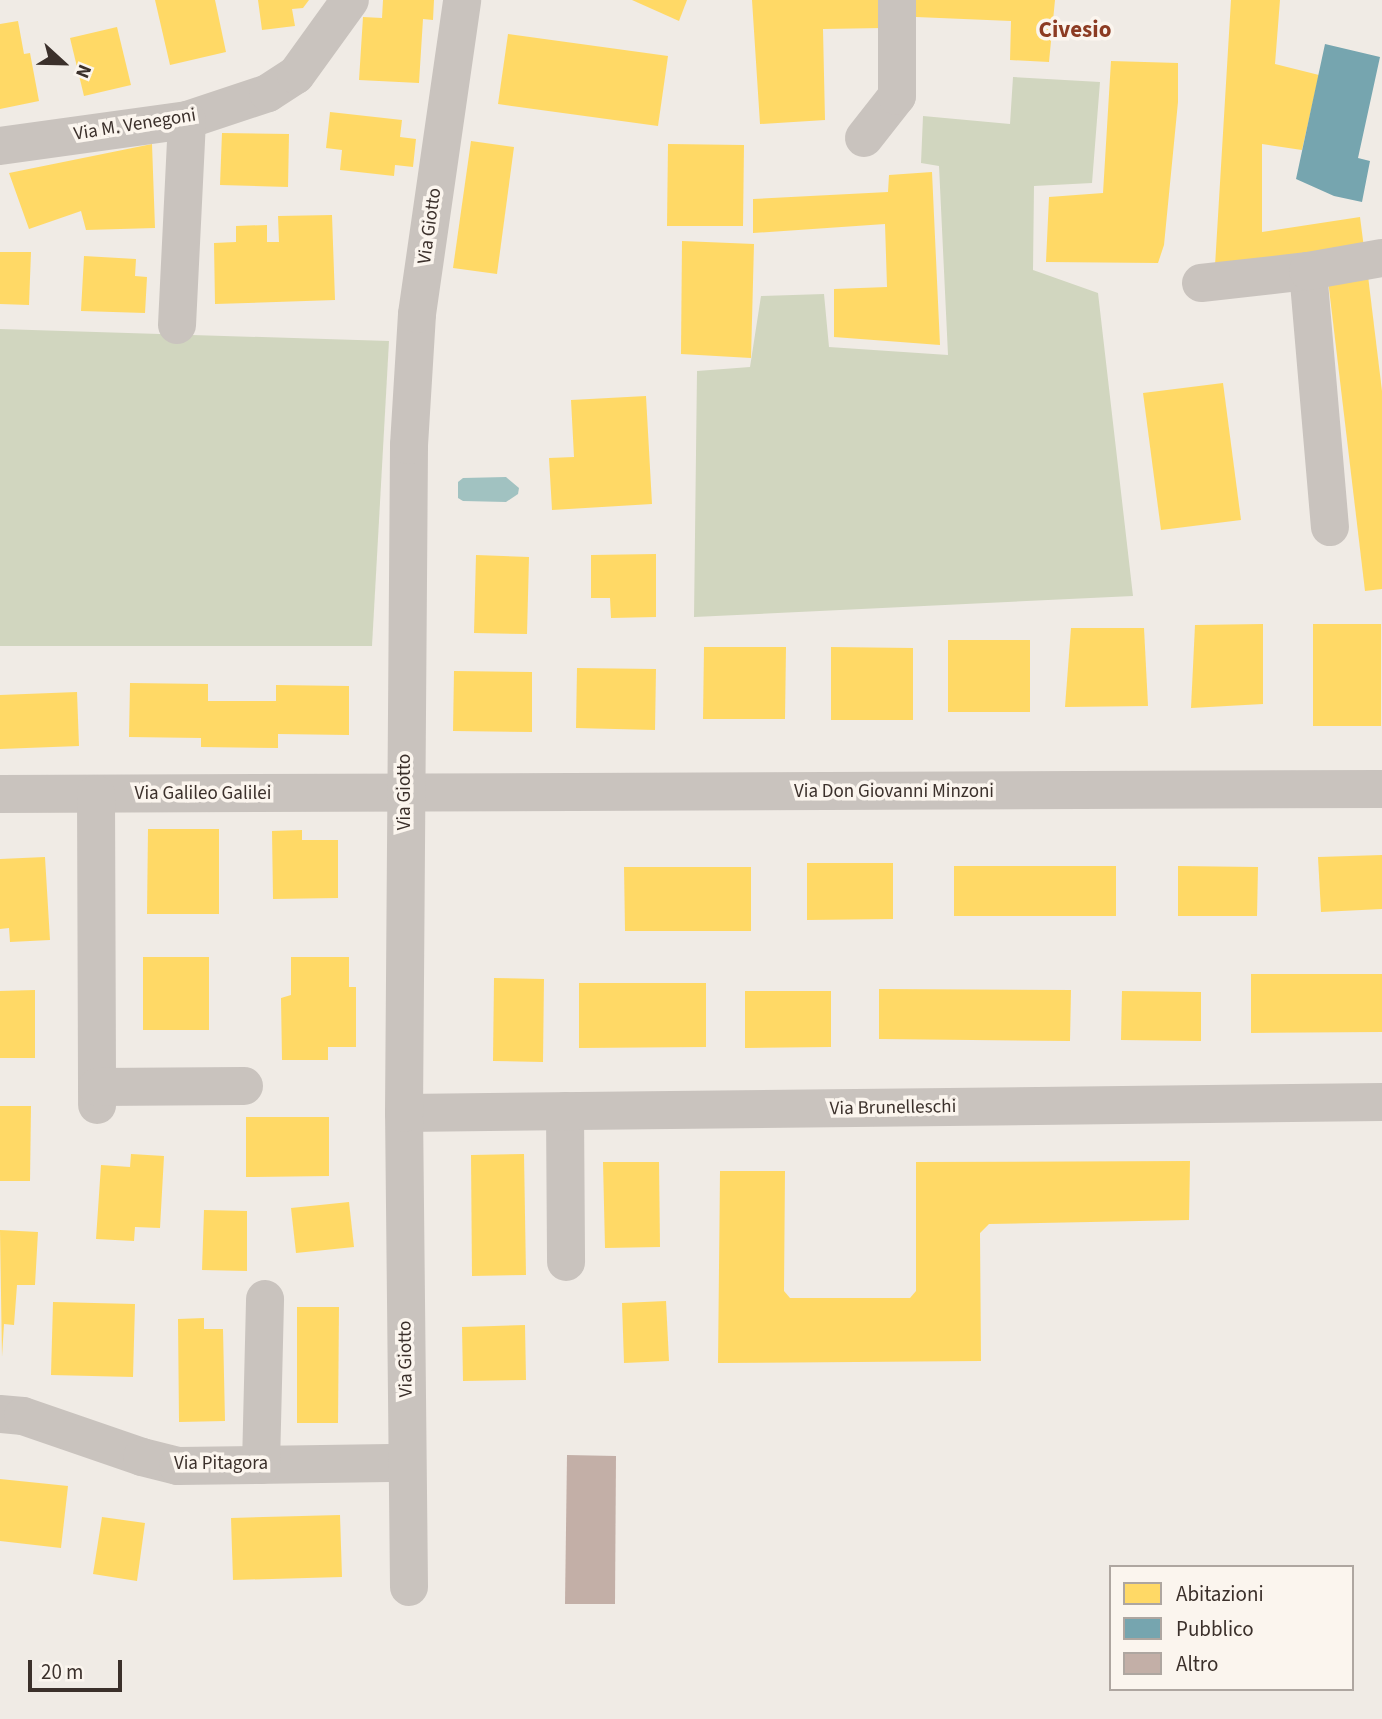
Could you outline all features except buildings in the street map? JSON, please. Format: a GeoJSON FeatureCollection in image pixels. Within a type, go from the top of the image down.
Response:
{"type":"FeatureCollection","features":[{"type":"Feature","properties":{"kind":"street","name":"Via M. Venegoni"},"geometry":{"type":"LineString","coordinates":[[0,146],[187,120],[268,93],[296,75],[350,0]]}},
{"type":"Feature","properties":{"kind":"street","name":"Via Giotto"},"geometry":{"type":"LineString","coordinates":[[409,1587],[404,1114],[409,445],[417,314],[462,0]]}},
{"type":"Feature","properties":{"kind":"street"},"geometry":{"type":"LineString","coordinates":[[864,138],[897,96],[897,0]]}},
{"type":"Feature","properties":{"kind":"street"},"geometry":{"type":"LineString","coordinates":[[177,325],[187,120]]}},
{"type":"Feature","properties":{"kind":"street"},"geometry":{"type":"LineString","coordinates":[[1201,283],[1308,271],[1382,258]]}},
{"type":"Feature","properties":{"kind":"street"},"geometry":{"type":"LineString","coordinates":[[1308,271],[1330,527]]}},
{"type":"Feature","properties":{"kind":"street","name":"Via Don Giovanni Minzoni"},"geometry":{"type":"LineString","coordinates":[[405,794],[1382,789]]}},
{"type":"Feature","properties":{"kind":"street","name":"Via Galileo Galilei"},"geometry":{"type":"LineString","coordinates":[[0,794],[405,794]]}},
{"type":"Feature","properties":{"kind":"street"},"geometry":{"type":"LineString","coordinates":[[96,794],[97,1096],[244,1086]]}},
{"type":"Feature","properties":{"kind":"street","name":"Via Brunelleschi"},"geometry":{"type":"LineString","coordinates":[[404,1114],[1382,1102]]}},
{"type":"Feature","properties":{"kind":"street"},"geometry":{"type":"LineString","coordinates":[[565,1111],[566,1262]]}},
{"type":"Feature","properties":{"kind":"street"},"geometry":{"type":"LineString","coordinates":[[261,1465],[265,1299]]}},
{"type":"Feature","properties":{"kind":"street","name":"Via Pitagora"},"geometry":{"type":"LineString","coordinates":[[0,1414],[33,1419],[160,1463],[178,1466],[407,1463]]}},
{"type":"Feature","properties":{"kind":"green space"},"geometry":{"type":"Polygon","coordinates":[[[1013,77],[1100,82],[1092,183],[1034,186],[1033,270],[1098,293],[1133,596],[694,617],[697,371],[750,367],[761,296],[824,294],[829,347],[948,355],[939,166],[921,163],[923,116],[1010,124],[1013,77]]]}},
{"type":"Feature","properties":{"kind":"green space"},"geometry":{"type":"Polygon","coordinates":[[[0,329],[389,341],[372,646],[0,646],[0,329]]]}},
{"type":"Feature","properties":{"kind":"water"},"geometry":{"type":"Polygon","coordinates":[[[506,477],[519,488],[518,494],[506,502],[463,501],[458,498],[458,482],[463,478],[506,477]]]}},
{"type":"Feature","properties":{"kind":"district","name":"Civesio"},"geometry":{"type":"Point","coordinates":[1075,30]}}]}
